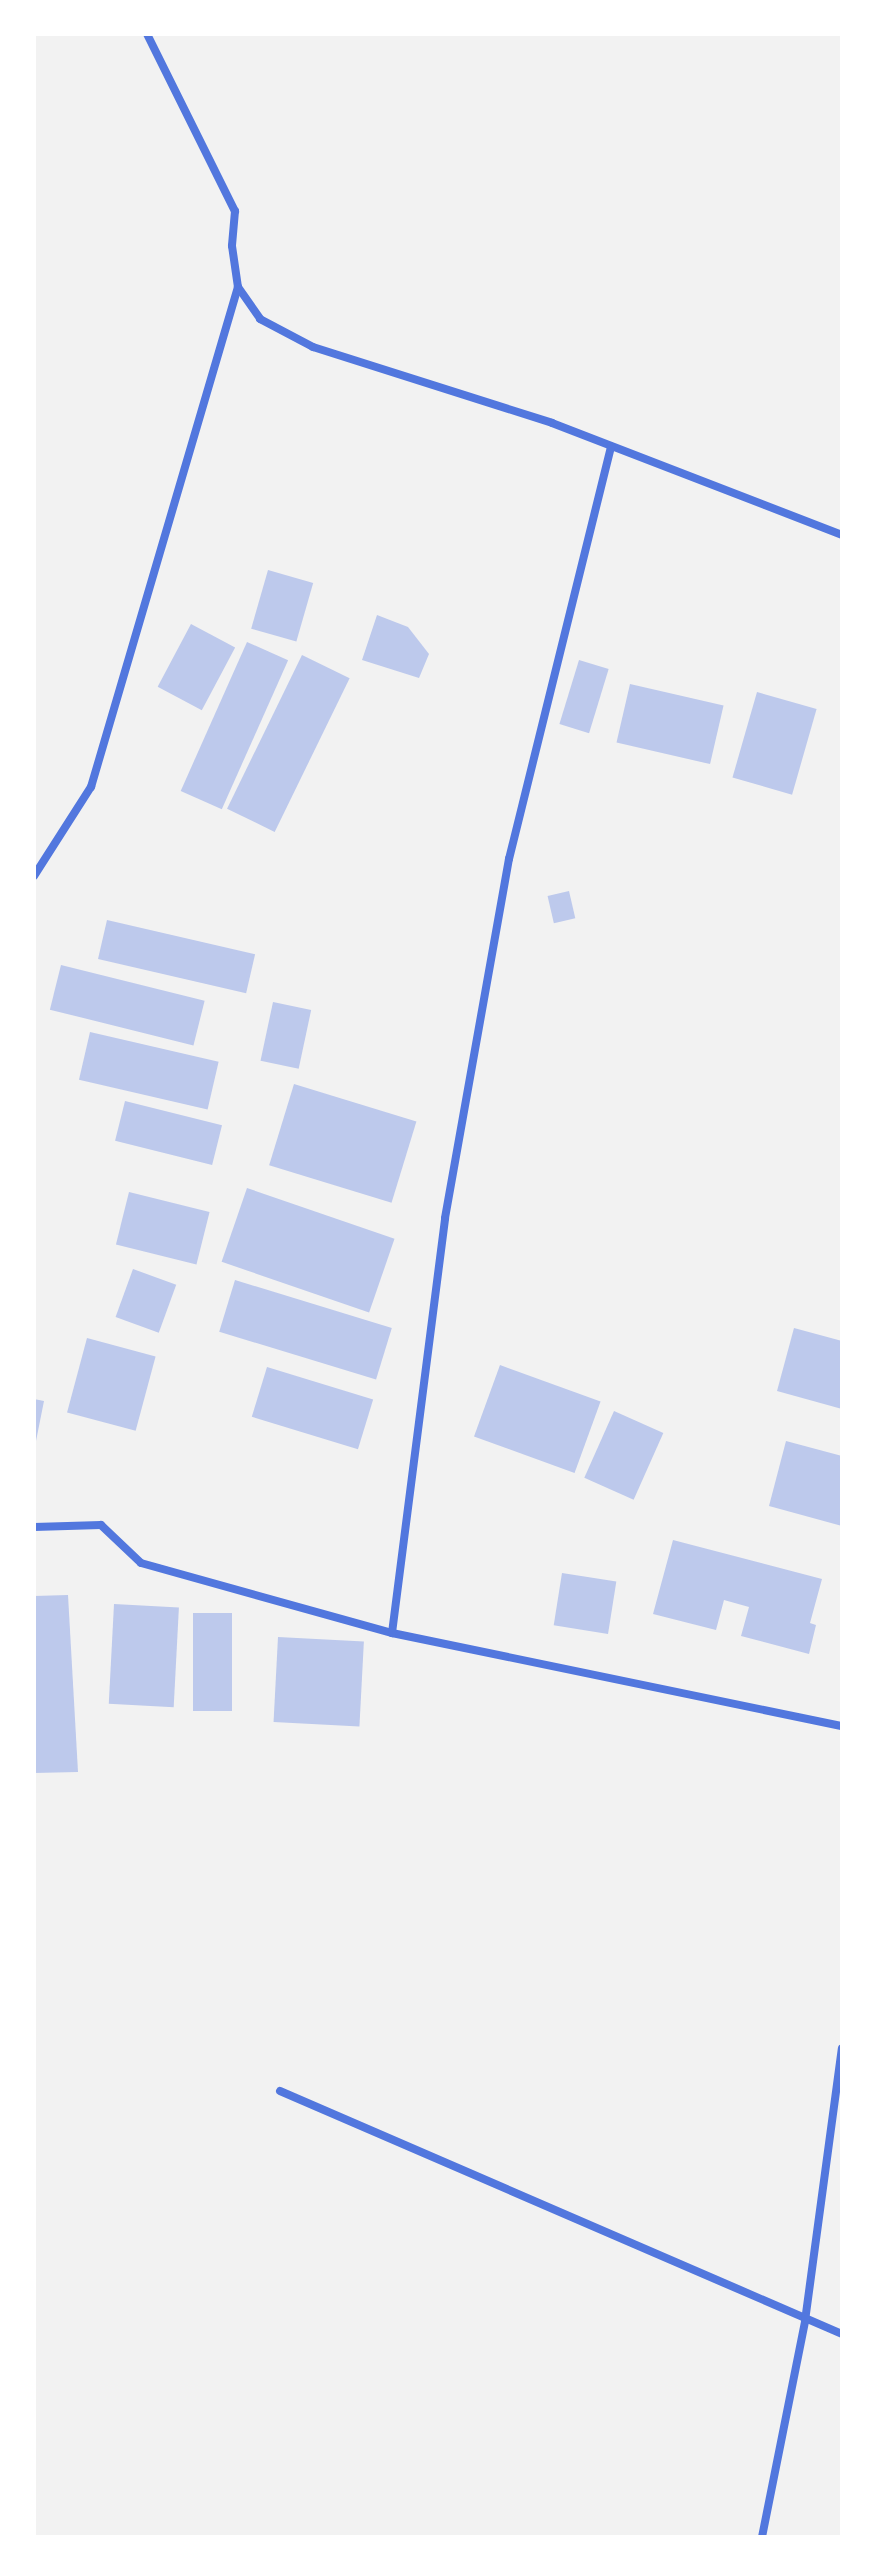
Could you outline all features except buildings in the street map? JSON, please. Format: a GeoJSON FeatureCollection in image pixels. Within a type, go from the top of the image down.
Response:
{"type":"FeatureCollection","features":[{"type":"Feature","properties":{"kind":"street"},"geometry":{"type":"LineString","coordinates":[[34,876],[91,787],[238,287],[232,246],[235,211],[147,34]]}},
{"type":"Feature","properties":{"kind":"street"},"geometry":{"type":"LineString","coordinates":[[238,287],[260,319],[313,347],[552,423],[842,535]]}},
{"type":"Feature","properties":{"kind":"street"},"geometry":{"type":"LineString","coordinates":[[392,1633],[445,1218],[509,859],[611,446]]}},
{"type":"Feature","properties":{"kind":"street"},"geometry":{"type":"LineString","coordinates":[[34,1527],[101,1525],[141,1563],[392,1633],[842,1726]]}},
{"type":"Feature","properties":{"kind":"street"},"geometry":{"type":"LineString","coordinates":[[762,2537],[805,2321],[842,2048]]}},
{"type":"Feature","properties":{"kind":"street"},"geometry":{"type":"LineString","coordinates":[[280,2091],[805,2321],[842,2334]]}}]}
